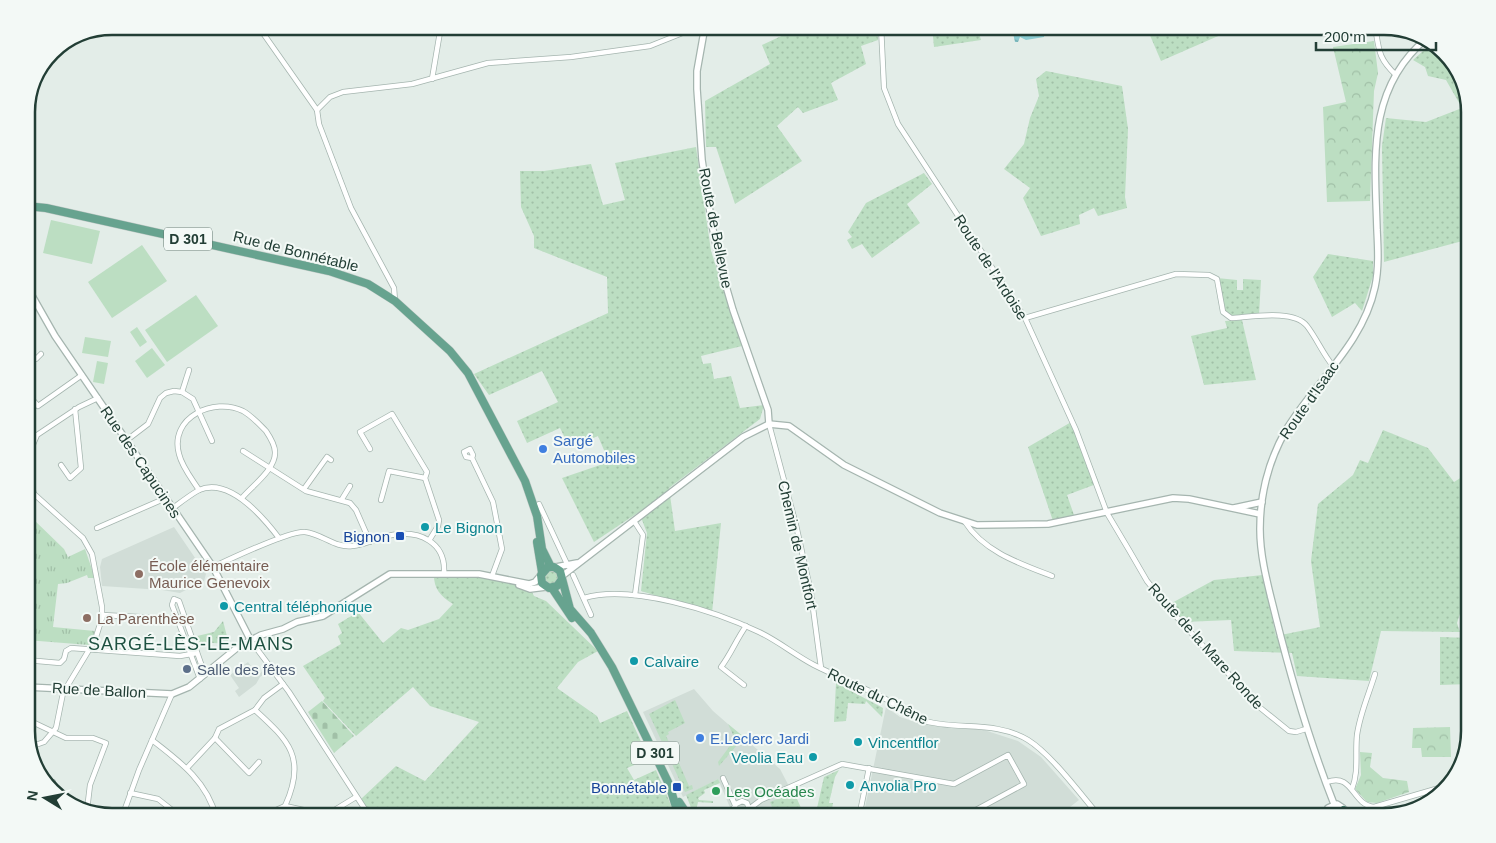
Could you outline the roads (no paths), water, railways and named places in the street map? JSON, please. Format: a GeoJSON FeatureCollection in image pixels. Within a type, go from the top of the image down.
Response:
{"type":"FeatureCollection","features":[{"type":"Feature","properties":{"kind":"main road","name":"Rue de Bonnétable"},"geometry":{"type":"LineString","coordinates":[[35,208],[329,271],[368,284],[395,301],[450,351],[468,373],[525,481],[536,506]]}},
{"type":"Feature","properties":{"kind":"main road","name":"D 301"},"geometry":{"type":"LineString","coordinates":[[536,506],[542,548],[554,567]]}},
{"type":"Feature","properties":{"kind":"main road","name":"D 301"},"geometry":{"type":"LineString","coordinates":[[536,506],[538,558],[541,573]]}},
{"type":"Feature","properties":{"kind":"main road"},"geometry":{"type":"LineString","coordinates":[[554,567],[562,578],[557,586],[549,588],[541,581],[541,573],[554,567]]}},
{"type":"Feature","properties":{"kind":"main road","name":"D 301"},"geometry":{"type":"LineString","coordinates":[[562,578],[570,609],[603,651],[674,794],[683,808]]}},
{"type":"Feature","properties":{"kind":"main road","name":"D 301"},"geometry":{"type":"LineString","coordinates":[[549,588],[566,612],[603,651]]}},
{"type":"Feature","properties":{"kind":"main road","name":"D 301"},"geometry":{"type":"LineString","coordinates":[[674,794],[677,808]]}},
{"type":"Feature","properties":{"kind":"street"},"geometry":{"type":"LineString","coordinates":[[264,35],[316,110],[319,124],[351,208],[394,288],[395,301]]}},
{"type":"Feature","properties":{"kind":"street"},"geometry":{"type":"LineString","coordinates":[[432,79],[439,35]]}},
{"type":"Feature","properties":{"kind":"street"},"geometry":{"type":"LineString","coordinates":[[316,110],[330,97],[343,92],[412,84],[488,62],[571,57],[650,46],[678,35]]}},
{"type":"Feature","properties":{"kind":"street","name":"Route de Bellevue"},"geometry":{"type":"LineString","coordinates":[[704,35],[697,71],[697,90],[702,160],[712,225],[721,269],[768,410],[769,424]]}},
{"type":"Feature","properties":{"kind":"street","name":"Route de l'Ardoise"},"geometry":{"type":"LineString","coordinates":[[881,35],[884,88],[898,124],[1025,318],[1076,430],[1107,511]]}},
{"type":"Feature","properties":{"kind":"street"},"geometry":{"type":"LineString","coordinates":[[1377,35],[1384,64],[1396,76]]}},
{"type":"Feature","properties":{"kind":"street","name":"Route d'Isaac"},"geometry":{"type":"LineString","coordinates":[[1334,804],[1306,729],[1290,676],[1265,572],[1261,547],[1260,514],[1270,467],[1279,444],[1292,421],[1361,325],[1375,286],[1378,259],[1377,130],[1386,95],[1411,54],[1421,44]]}},
{"type":"Feature","properties":{"kind":"street"},"geometry":{"type":"LineString","coordinates":[[1025,318],[1176,274],[1210,275],[1217,280],[1223,312],[1226,316],[1231,318],[1280,315],[1295,318],[1307,325],[1333,366]]}},
{"type":"Feature","properties":{"kind":"street","name":"Rue des Capucines"},"geometry":{"type":"LineString","coordinates":[[35,301],[55,336],[214,567],[251,641]]}},
{"type":"Feature","properties":{"kind":"street"},"geometry":{"type":"LineString","coordinates":[[35,358],[41,354]]}},
{"type":"Feature","properties":{"kind":"street"},"geometry":{"type":"LineString","coordinates":[[182,392],[189,370]]}},
{"type":"Feature","properties":{"kind":"street"},"geometry":{"type":"LineString","coordinates":[[35,402],[38,406],[82,375]]}},
{"type":"Feature","properties":{"kind":"street"},"geometry":{"type":"LineString","coordinates":[[127,440],[148,424],[155,406],[166,393],[182,392],[193,399],[212,441]]}},
{"type":"Feature","properties":{"kind":"street"},"geometry":{"type":"LineString","coordinates":[[35,438],[37,434],[75,409],[98,398]]}},
{"type":"Feature","properties":{"kind":"street"},"geometry":{"type":"LineString","coordinates":[[200,490],[180,458],[178,446],[186,420],[200,411],[219,406],[233,408],[251,416],[268,434],[275,452],[269,468],[242,498]]}},
{"type":"Feature","properties":{"kind":"street"},"geometry":{"type":"LineString","coordinates":[[61,465],[70,478],[81,468],[75,409]]}},
{"type":"Feature","properties":{"kind":"street"},"geometry":{"type":"LineString","coordinates":[[370,449],[360,432],[392,414],[427,474],[425,478],[439,520],[430,540]]}},
{"type":"Feature","properties":{"kind":"street"},"geometry":{"type":"LineString","coordinates":[[562,578],[743,437],[769,424],[784,424],[794,429],[827,455],[844,465],[940,513],[965,522],[992,525],[1048,524],[1154,500],[1177,498],[1260,514]]}},
{"type":"Feature","properties":{"kind":"street","name":"Chemin de Montfort"},"geometry":{"type":"LineString","coordinates":[[769,424],[796,525],[811,593],[821,668]]}},
{"type":"Feature","properties":{"kind":"street"},"geometry":{"type":"LineString","coordinates":[[243,451],[304,490],[342,499],[356,510],[370,542]]}},
{"type":"Feature","properties":{"kind":"street"},"geometry":{"type":"LineString","coordinates":[[304,490],[326,457],[331,460]]}},
{"type":"Feature","properties":{"kind":"street"},"geometry":{"type":"LineString","coordinates":[[472,458],[493,502],[502,549],[492,576]]}},
{"type":"Feature","properties":{"kind":"street"},"geometry":{"type":"LineString","coordinates":[[381,500],[389,471],[425,478]]}},
{"type":"Feature","properties":{"kind":"street"},"geometry":{"type":"LineString","coordinates":[[342,499],[350,486]]}},
{"type":"Feature","properties":{"kind":"street"},"geometry":{"type":"LineString","coordinates":[[173,508],[200,490],[218,488],[229,491],[242,498],[278,538]]}},
{"type":"Feature","properties":{"kind":"street"},"geometry":{"type":"LineString","coordinates":[[35,495],[83,538],[92,554],[98,579],[102,615],[91,649],[66,689],[58,724],[54,732],[44,742],[36,745]]}},
{"type":"Feature","properties":{"kind":"street"},"geometry":{"type":"LineString","coordinates":[[96,528],[166,498]]}},
{"type":"Feature","properties":{"kind":"street"},"geometry":{"type":"LineString","coordinates":[[1234,508],[1262,502]]}},
{"type":"Feature","properties":{"kind":"street"},"geometry":{"type":"LineString","coordinates":[[536,506],[568,566]]}},
{"type":"Feature","properties":{"kind":"street","name":"Route de la Mare Ronde"},"geometry":{"type":"LineString","coordinates":[[1107,511],[1147,581],[1233,680],[1286,729],[1296,732],[1306,729]]}},
{"type":"Feature","properties":{"kind":"street"},"geometry":{"type":"LineString","coordinates":[[634,521],[643,535],[635,595]]}},
{"type":"Feature","properties":{"kind":"street"},"geometry":{"type":"LineString","coordinates":[[965,522],[977,537],[1003,555],[1052,576]]}},
{"type":"Feature","properties":{"kind":"street"},"geometry":{"type":"LineString","coordinates":[[214,567],[278,538],[301,531],[314,534],[342,546],[355,546],[391,535],[403,534],[430,540],[440,552],[444,573]]}},
{"type":"Feature","properties":{"kind":"street"},"geometry":{"type":"LineString","coordinates":[[554,567],[579,563]]}},
{"type":"Feature","properties":{"kind":"street"},"geometry":{"type":"LineString","coordinates":[[125,808],[172,694],[189,687],[234,650],[298,622],[323,616],[390,574],[444,573],[492,576],[529,584],[535,582],[541,573]]}},
{"type":"Feature","properties":{"kind":"street"},"geometry":{"type":"LineString","coordinates":[[572,575],[591,615]]}},
{"type":"Feature","properties":{"kind":"street"},"geometry":{"type":"LineString","coordinates":[[505,579],[527,588],[549,588]]}},
{"type":"Feature","properties":{"kind":"street","name":"Route du Chêne"},"geometry":{"type":"LineString","coordinates":[[584,598],[594,595],[635,595],[679,604],[746,626],[821,668],[884,698],[903,711],[920,719],[945,724],[985,726],[1027,740],[1041,750],[1092,808]]}},
{"type":"Feature","properties":{"kind":"street"},"geometry":{"type":"LineString","coordinates":[[176,598],[179,601],[197,653],[202,677],[190,655],[177,619],[172,602],[176,598]]}},
{"type":"Feature","properties":{"kind":"street"},"geometry":{"type":"LineString","coordinates":[[102,615],[184,618]]}},
{"type":"Feature","properties":{"kind":"street"},"geometry":{"type":"LineString","coordinates":[[744,685],[722,668],[736,640],[746,626]]}},
{"type":"Feature","properties":{"kind":"street"},"geometry":{"type":"LineString","coordinates":[[251,641],[283,684],[363,808]]}},
{"type":"Feature","properties":{"kind":"street"},"geometry":{"type":"LineString","coordinates":[[35,661],[60,663],[69,648],[180,656],[197,653]]}},
{"type":"Feature","properties":{"kind":"street"},"geometry":{"type":"LineString","coordinates":[[1352,790],[1357,773],[1357,735],[1375,674]]}},
{"type":"Feature","properties":{"kind":"street"},"geometry":{"type":"LineString","coordinates":[[187,768],[215,738],[219,729],[224,725],[239,720],[254,710],[264,698],[283,684]]}},
{"type":"Feature","properties":{"kind":"street","name":"Rue de Ballon"},"geometry":{"type":"LineString","coordinates":[[35,687],[172,694]]}},
{"type":"Feature","properties":{"kind":"street"},"geometry":{"type":"LineString","coordinates":[[254,710],[284,737],[292,752],[295,775],[284,806]]}},
{"type":"Feature","properties":{"kind":"street"},"geometry":{"type":"LineString","coordinates":[[35,723],[66,738],[93,738],[106,743],[90,785],[88,804]]}},
{"type":"Feature","properties":{"kind":"street"},"geometry":{"type":"LineString","coordinates":[[215,738],[249,773],[259,762]]}},
{"type":"Feature","properties":{"kind":"street"},"geometry":{"type":"LineString","coordinates":[[152,740],[187,768],[201,784],[214,808]]}},
{"type":"Feature","properties":{"kind":"street"},"geometry":{"type":"LineString","coordinates":[[731,808],[744,802],[761,800],[842,764],[954,784],[1008,755],[1024,784],[980,808]]}},
{"type":"Feature","properties":{"kind":"street"},"geometry":{"type":"LineString","coordinates":[[861,808],[869,768]]}},
{"type":"Feature","properties":{"kind":"street"},"geometry":{"type":"LineString","coordinates":[[724,778],[730,789],[734,806]]}},
{"type":"Feature","properties":{"kind":"street"},"geometry":{"type":"LineString","coordinates":[[1327,782],[1338,779],[1365,804],[1374,807],[1433,790]]}},
{"type":"Feature","properties":{"kind":"street"},"geometry":{"type":"LineString","coordinates":[[730,789],[744,802],[746,808]]}},
{"type":"Feature","properties":{"kind":"street"},"geometry":{"type":"LineString","coordinates":[[130,793],[158,799],[168,808]]}},
{"type":"Feature","properties":{"kind":"street"},"geometry":{"type":"LineString","coordinates":[[338,808],[356,797]]}},
{"type":"Feature","properties":{"kind":"street"},"geometry":{"type":"LineString","coordinates":[[753,808],[761,800]]}},
{"type":"Feature","properties":{"kind":"street"},"geometry":{"type":"LineString","coordinates":[[1328,808],[1334,804],[1341,806],[1342,808]]}},
{"type":"Feature","properties":{"kind":"street"},"geometry":{"type":"LineString","coordinates":[[280,808],[284,806],[294,808]]}},
{"type":"Feature","properties":{"kind":"water"},"geometry":{"type":"Polygon","coordinates":[[[1013,35],[1044,35],[1044,37],[1026,40],[1020,37],[1018,42],[1015,42],[1013,35]]]}},
{"type":"Feature","properties":{"kind":"place","name":"Sargé Automobiles"},"geometry":{"type":"Point","coordinates":[543,449]}},
{"type":"Feature","properties":{"kind":"place","name":"Le Bignon"},"geometry":{"type":"Point","coordinates":[425,527]}},
{"type":"Feature","properties":{"kind":"place","name":"Bignon"},"geometry":{"type":"Point","coordinates":[400,536]}},
{"type":"Feature","properties":{"kind":"place","name":"École élémentaire Maurice Genevoix"},"geometry":{"type":"Point","coordinates":[139,574]}},
{"type":"Feature","properties":{"kind":"place","name":"Central téléphonique"},"geometry":{"type":"Point","coordinates":[224,606]}},
{"type":"Feature","properties":{"kind":"place","name":"La Parenthèse"},"geometry":{"type":"Point","coordinates":[87,618]}},
{"type":"Feature","properties":{"kind":"place","name":"Calvaire"},"geometry":{"type":"Point","coordinates":[634,661]}},
{"type":"Feature","properties":{"kind":"place","name":"Salle des fêtes"},"geometry":{"type":"Point","coordinates":[187,669]}},
{"type":"Feature","properties":{"kind":"place","name":"E.Leclerc Jardi"},"geometry":{"type":"Point","coordinates":[700,738]}},
{"type":"Feature","properties":{"kind":"place","name":"Vincentflor"},"geometry":{"type":"Point","coordinates":[858,742]}},
{"type":"Feature","properties":{"kind":"place","name":"Veolia Eau"},"geometry":{"type":"Point","coordinates":[813,757]}},
{"type":"Feature","properties":{"kind":"place","name":"Anvolia Pro"},"geometry":{"type":"Point","coordinates":[850,785]}},
{"type":"Feature","properties":{"kind":"place","name":"Bonnétable"},"geometry":{"type":"Point","coordinates":[677,787]}},
{"type":"Feature","properties":{"kind":"place","name":"Les Océades"},"geometry":{"type":"Point","coordinates":[716,791]}},
{"type":"Feature","properties":{"kind":"district","name":"SARGÉ-LÈS-LE-MANS"},"geometry":{"type":"Point","coordinates":[191,644]}}]}
